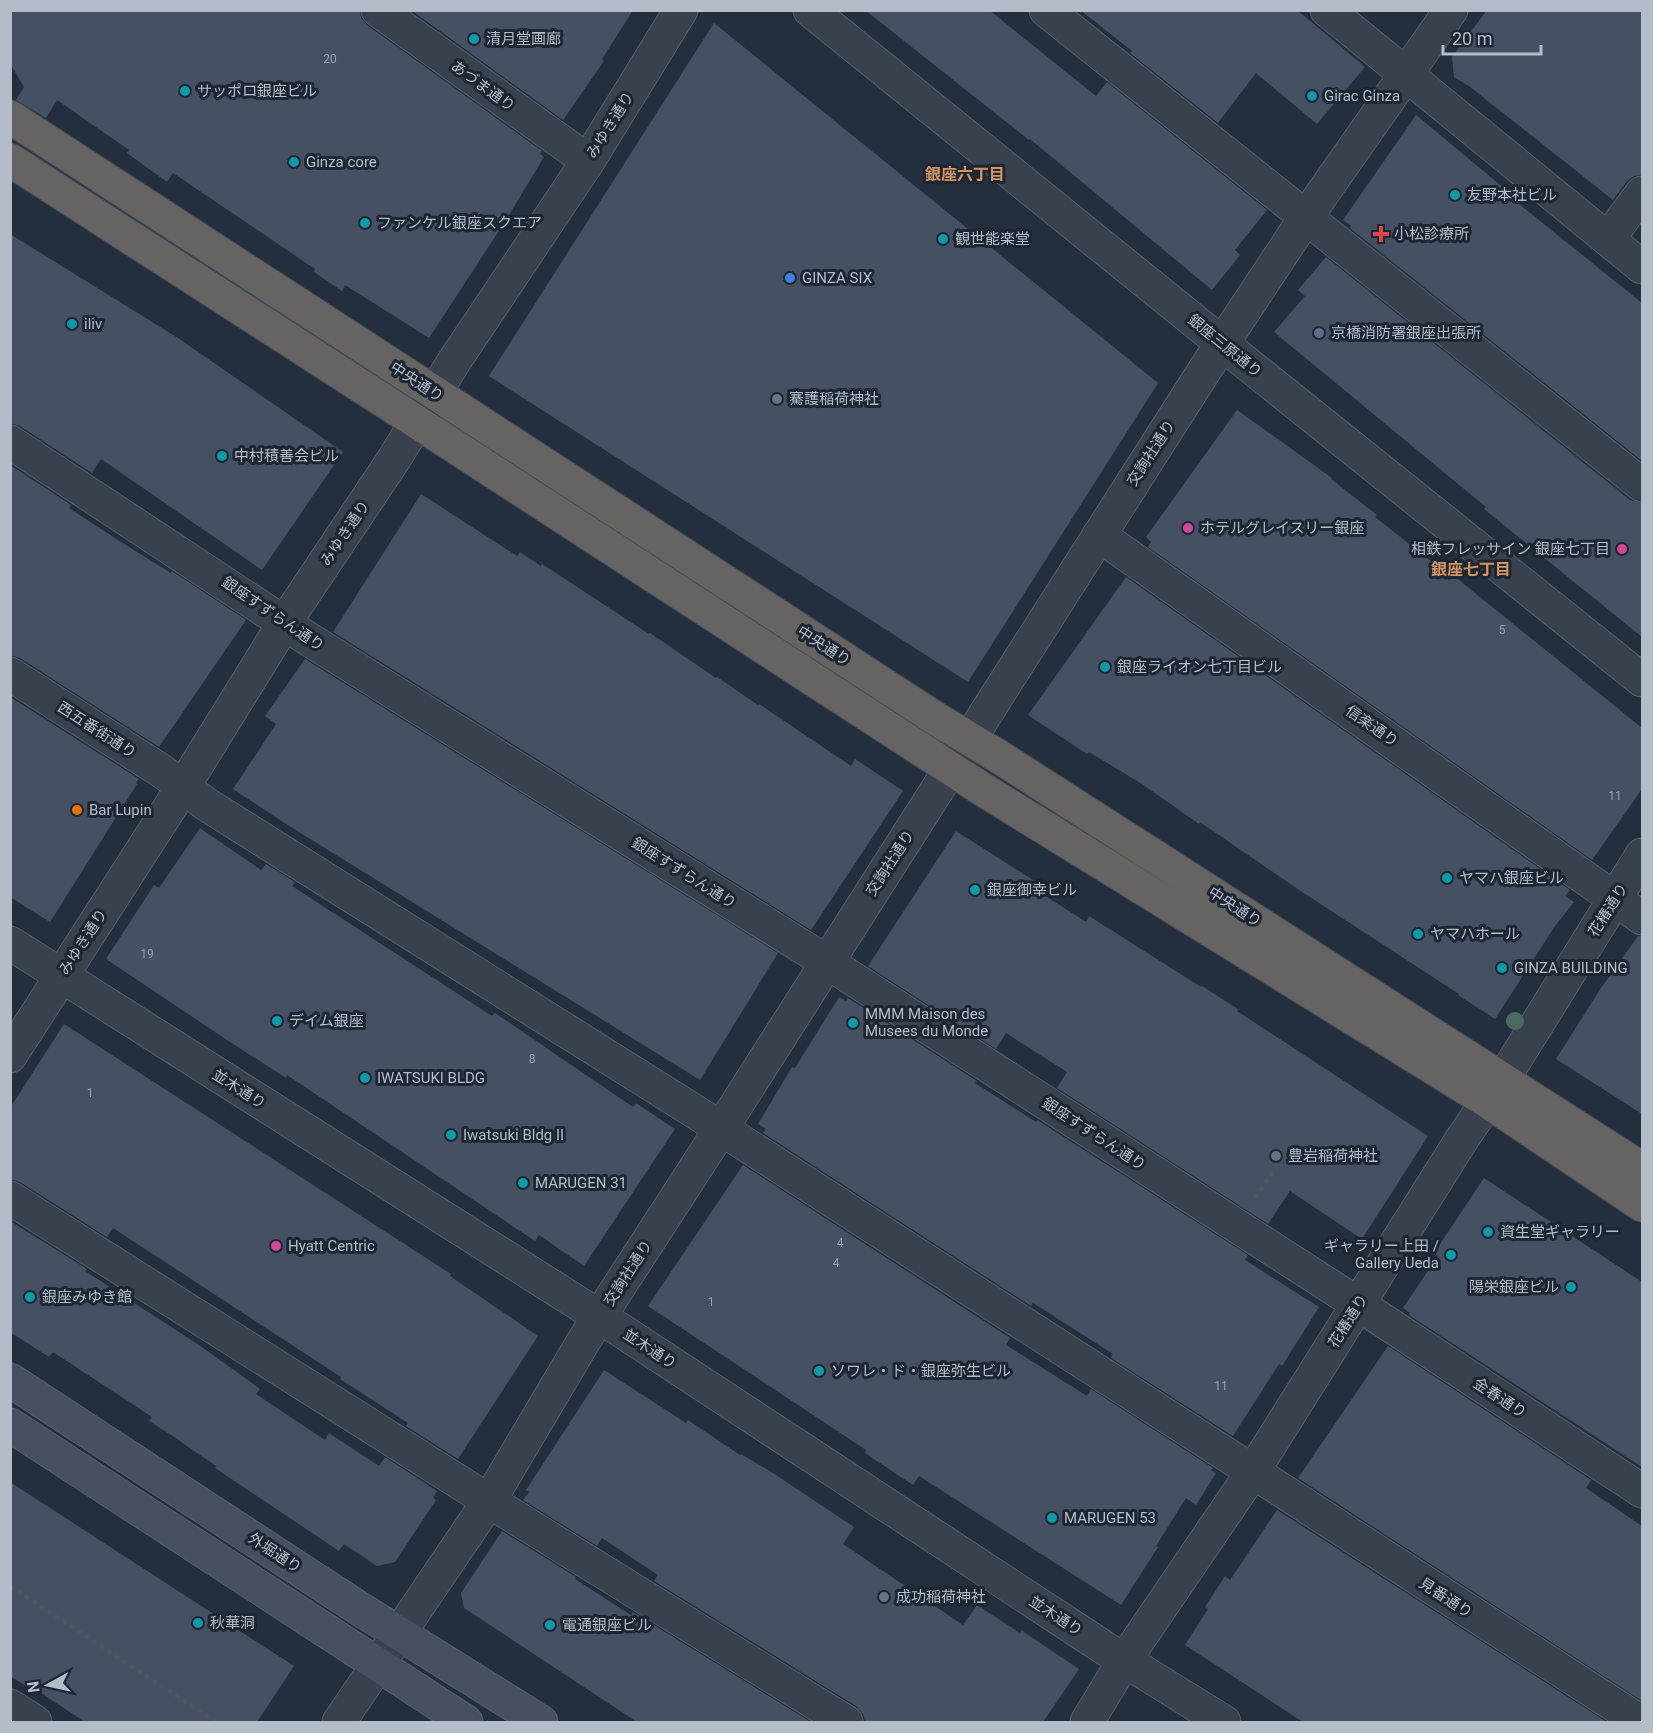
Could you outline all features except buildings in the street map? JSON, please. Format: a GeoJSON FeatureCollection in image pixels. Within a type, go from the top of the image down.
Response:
{"type":"FeatureCollection","features":[{"type":"Feature","properties":{"kind":"highway","name":"中央通り"},"geometry":{"type":"LineString","coordinates":[[10,117],[434,394],[969,740],[1001,758],[1495,1090],[1642,1205]]}},
{"type":"Feature","properties":{"kind":"highway","name":"中央通り"},"geometry":{"type":"LineString","coordinates":[[10,160],[950,768],[1495,1090],[1642,1169]]}},
{"type":"Feature","properties":{"kind":"main road","name":"外堀通り"},"geometry":{"type":"LineString","coordinates":[[10,1380],[399,1634],[541,1722]]}},
{"type":"Feature","properties":{"kind":"main road"},"geometry":{"type":"LineString","coordinates":[[10,1425],[466,1722]]}},
{"type":"Feature","properties":{"kind":"street","name":"あづま通り"},"geometry":{"type":"LineString","coordinates":[[378,10],[588,161]]}},
{"type":"Feature","properties":{"kind":"street","name":"みゆき通り"},"geometry":{"type":"LineString","coordinates":[[10,1056],[183,787],[285,622],[417,422],[453,363],[588,161],[681,10]]}},
{"type":"Feature","properties":{"kind":"street","name":"銀座三原通り"},"geometry":{"type":"LineString","coordinates":[[810,10],[1642,680]]}},
{"type":"Feature","properties":{"kind":"street"},"geometry":{"type":"LineString","coordinates":[[1046,10],[1642,485]]}},
{"type":"Feature","properties":{"kind":"street"},"geometry":{"type":"LineString","coordinates":[[1327,10],[1642,267]]}},
{"type":"Feature","properties":{"kind":"street","name":"交詢社通り"},"geometry":{"type":"LineString","coordinates":[[339,1722],[489,1501],[600,1317],[1222,344],[1306,217],[1451,10]]}},
{"type":"Feature","properties":{"kind":"street"},"geometry":{"type":"LineString","coordinates":[[1608,239],[1642,193]]}},
{"type":"Feature","properties":{"kind":"street","name":"銀座すずらん通り"},"geometry":{"type":"LineString","coordinates":[[10,442],[310,640],[827,962],[1358,1304]]}},
{"type":"Feature","properties":{"kind":"street","name":"信楽通り"},"geometry":{"type":"LineString","coordinates":[[1099,535],[1642,918]]}},
{"type":"Feature","properties":{"kind":"street","name":"西五番街通り"},"geometry":{"type":"LineString","coordinates":[[10,674],[160,770],[216,810],[721,1129]]}},
{"type":"Feature","properties":{"kind":"street","name":"花椿通り"},"geometry":{"type":"LineString","coordinates":[[1087,1722],[1124,1661],[1252,1473],[1642,855]]}},
{"type":"Feature","properties":{"kind":"street","name":"並木通り"},"geometry":{"type":"LineString","coordinates":[[10,943],[600,1317],[1124,1661],[1224,1722]]}},
{"type":"Feature","properties":{"kind":"street","name":"見番通り"},"geometry":{"type":"LineString","coordinates":[[721,1129],[1641,1722]]}},
{"type":"Feature","properties":{"kind":"street"},"geometry":{"type":"LineString","coordinates":[[10,1198],[489,1501],[846,1722]]}},
{"type":"Feature","properties":{"kind":"street","name":"金春通り"},"geometry":{"type":"LineString","coordinates":[[1358,1304],[1642,1491]]}},
{"type":"Feature","properties":{"kind":"street"},"geometry":{"type":"LineString","coordinates":[[10,1706],[35,1722]]}},
{"type":"Feature","properties":{"kind":"path"},"geometry":{"type":"LineString","coordinates":[[1237,1227],[1290,1146]]}},
{"type":"Feature","properties":{"kind":"path"},"geometry":{"type":"LineString","coordinates":[[10,1586],[216,1722]]}},
{"type":"Feature","properties":{"kind":"place","name":"清月堂画廊"},"geometry":{"type":"Point","coordinates":[474,39]}},
{"type":"Feature","properties":{"kind":"place","name":"サッポロ銀座ビル"},"geometry":{"type":"Point","coordinates":[185,91]}},
{"type":"Feature","properties":{"kind":"place","name":"Girac Ginza"},"geometry":{"type":"Point","coordinates":[1312,96]}},
{"type":"Feature","properties":{"kind":"place","name":"Ginza core"},"geometry":{"type":"Point","coordinates":[294,162]}},
{"type":"Feature","properties":{"kind":"place","name":"友野本社ビル"},"geometry":{"type":"Point","coordinates":[1455,195]}},
{"type":"Feature","properties":{"kind":"place","name":"ファンケル銀座スクエア"},"geometry":{"type":"Point","coordinates":[365,223]}},
{"type":"Feature","properties":{"kind":"place","name":"小松診療所"},"geometry":{"type":"Point","coordinates":[1381,234]}},
{"type":"Feature","properties":{"kind":"place","name":"観世能楽堂"},"geometry":{"type":"Point","coordinates":[943,239]}},
{"type":"Feature","properties":{"kind":"place","name":"GINZA SIX"},"geometry":{"type":"Point","coordinates":[790,278]}},
{"type":"Feature","properties":{"kind":"place","name":"iliv"},"geometry":{"type":"Point","coordinates":[72,324]}},
{"type":"Feature","properties":{"kind":"place","name":"京橋消防署銀座出張所"},"geometry":{"type":"Point","coordinates":[1319,333]}},
{"type":"Feature","properties":{"kind":"place","name":"騫護稲荷神社"},"geometry":{"type":"Point","coordinates":[777,399]}},
{"type":"Feature","properties":{"kind":"place","name":"中村積善会ビル"},"geometry":{"type":"Point","coordinates":[222,456]}},
{"type":"Feature","properties":{"kind":"place","name":"ホテルグレイスリー銀座"},"geometry":{"type":"Point","coordinates":[1188,528]}},
{"type":"Feature","properties":{"kind":"place","name":"相鉄フレッサイン 銀座七丁目"},"geometry":{"type":"Point","coordinates":[1622,549]}},
{"type":"Feature","properties":{"kind":"place","name":"銀座ライオン七丁目ビル"},"geometry":{"type":"Point","coordinates":[1105,667]}},
{"type":"Feature","properties":{"kind":"place","name":"Bar Lupin"},"geometry":{"type":"Point","coordinates":[77,810]}},
{"type":"Feature","properties":{"kind":"place","name":"ヤマハ銀座ビル"},"geometry":{"type":"Point","coordinates":[1447,878]}},
{"type":"Feature","properties":{"kind":"place","name":"銀座御幸ビル"},"geometry":{"type":"Point","coordinates":[975,890]}},
{"type":"Feature","properties":{"kind":"place","name":"ヤマハホール"},"geometry":{"type":"Point","coordinates":[1418,934]}},
{"type":"Feature","properties":{"kind":"place","name":"GINZA BUILDING"},"geometry":{"type":"Point","coordinates":[1502,968]}},
{"type":"Feature","properties":{"kind":"place","name":"デイム銀座"},"geometry":{"type":"Point","coordinates":[277,1021]}},
{"type":"Feature","properties":{"kind":"place","name":"MMM Maison des Musees du Monde"},"geometry":{"type":"Point","coordinates":[853,1023]}},
{"type":"Feature","properties":{"kind":"place","name":"IWATSUKI BLDG"},"geometry":{"type":"Point","coordinates":[365,1078]}},
{"type":"Feature","properties":{"kind":"place","name":"Iwatsuki Bldg II"},"geometry":{"type":"Point","coordinates":[451,1135]}},
{"type":"Feature","properties":{"kind":"place","name":"豊岩稲荷神社"},"geometry":{"type":"Point","coordinates":[1276,1156]}},
{"type":"Feature","properties":{"kind":"place","name":"MARUGEN 31"},"geometry":{"type":"Point","coordinates":[523,1183]}},
{"type":"Feature","properties":{"kind":"place","name":"資生堂ギャラリー"},"geometry":{"type":"Point","coordinates":[1488,1232]}},
{"type":"Feature","properties":{"kind":"place","name":"Hyatt Centric"},"geometry":{"type":"Point","coordinates":[276,1246]}},
{"type":"Feature","properties":{"kind":"place","name":"ギャラリー上田 / Gallery Ueda"},"geometry":{"type":"Point","coordinates":[1451,1255]}},
{"type":"Feature","properties":{"kind":"place","name":"陽栄銀座ビル"},"geometry":{"type":"Point","coordinates":[1571,1287]}},
{"type":"Feature","properties":{"kind":"place","name":"銀座みゆき館"},"geometry":{"type":"Point","coordinates":[30,1297]}},
{"type":"Feature","properties":{"kind":"place","name":"ソワレ・ド・銀座弥生ビル"},"geometry":{"type":"Point","coordinates":[819,1371]}},
{"type":"Feature","properties":{"kind":"place","name":"MARUGEN 53"},"geometry":{"type":"Point","coordinates":[1052,1518]}},
{"type":"Feature","properties":{"kind":"place","name":"成功稲荷神社"},"geometry":{"type":"Point","coordinates":[884,1597]}},
{"type":"Feature","properties":{"kind":"place","name":"秋華洞"},"geometry":{"type":"Point","coordinates":[198,1623]}},
{"type":"Feature","properties":{"kind":"place","name":"電通銀座ビル"},"geometry":{"type":"Point","coordinates":[550,1625]}},
{"type":"Feature","properties":{"kind":"district","name":"銀座六丁目"},"geometry":{"type":"Point","coordinates":[965,174]}},
{"type":"Feature","properties":{"kind":"district","name":"銀座七丁目"},"geometry":{"type":"Point","coordinates":[1471,569]}}]}
